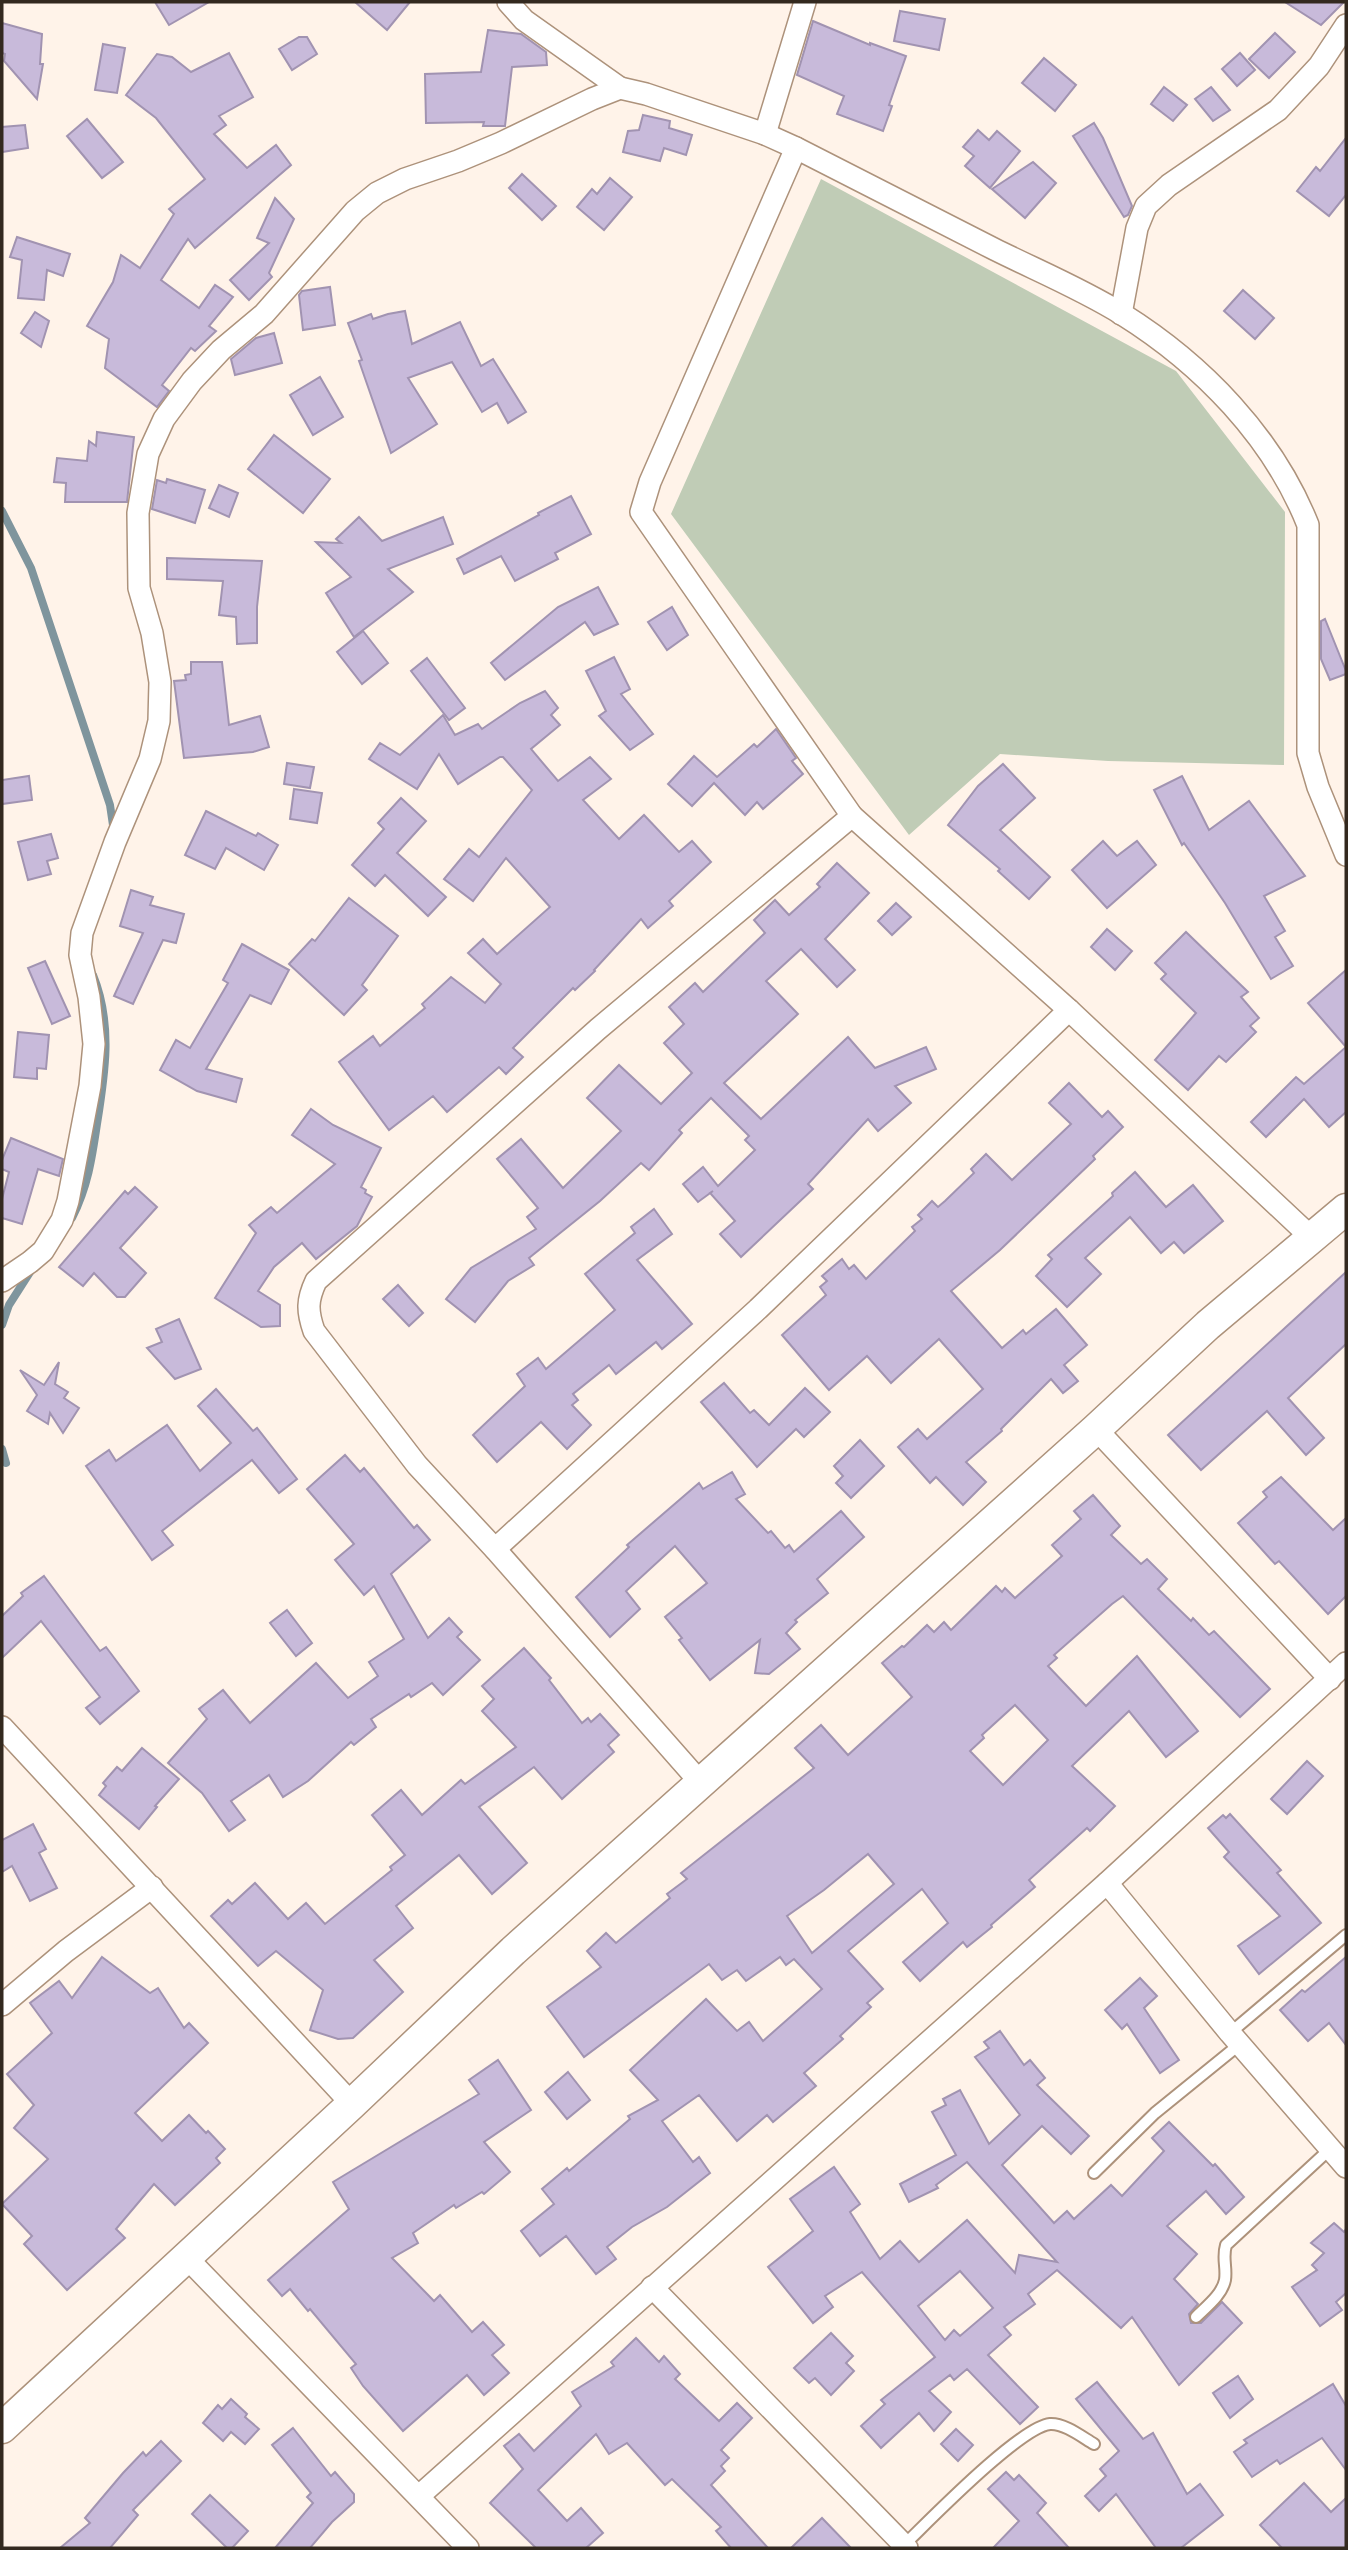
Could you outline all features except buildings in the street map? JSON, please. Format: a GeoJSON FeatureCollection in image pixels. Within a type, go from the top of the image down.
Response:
{"type":"FeatureCollection","features":[{"type":"Feature","properties":{"kind":"street"},"geometry":{"type":"LineString","coordinates":[[509,2],[524,20],[620,88],[646,94],[765,134],[796,148],[1121,314],[1179,355],[1219,391],[1277,461],[1295,493],[1308,525],[1308,753],[1318,788],[1346,855]]}},
{"type":"Feature","properties":{"kind":"street"},"geometry":{"type":"LineString","coordinates":[[765,134],[805,2]]}},
{"type":"Feature","properties":{"kind":"street"},"geometry":{"type":"LineString","coordinates":[[1121,314],[1138,228],[1146,206],[1169,185],[1278,110],[1318,66],[1346,25]]}},
{"type":"Feature","properties":{"kind":"street"},"geometry":{"type":"LineString","coordinates":[[2,1280],[43,1251],[62,1220],[68,1201],[90,1086],[94,1045],[89,997],[80,955],[82,933],[115,842],[150,760],[159,721],[160,682],[152,632],[139,588],[138,513],[148,454],[164,419],[192,381],[221,350],[264,314],[355,211],[377,193],[405,179],[458,162],[620,88]]}},
{"type":"Feature","properties":{"kind":"street"},"geometry":{"type":"LineString","coordinates":[[796,148],[650,482],[641,512],[852,816],[1069,1010],[1313,1239]]}},
{"type":"Feature","properties":{"kind":"street"},"geometry":{"type":"LineString","coordinates":[[700,1782],[495,1549],[417,1465],[314,1331],[308,1314],[308,1298],[316,1281],[598,1029],[852,816]]}},
{"type":"Feature","properties":{"kind":"street"},"geometry":{"type":"LineString","coordinates":[[495,1549],[758,1309],[1069,1010]]}},
{"type":"Feature","properties":{"kind":"street"},"geometry":{"type":"LineString","coordinates":[[2,2428],[513,1951],[1096,1429],[1208,1325],[1346,1209]]}},
{"type":"Feature","properties":{"kind":"street"},"geometry":{"type":"LineString","coordinates":[[1096,1429],[1330,1679]]}},
{"type":"Feature","properties":{"kind":"street"},"geometry":{"type":"LineString","coordinates":[[419,2496],[1107,1883],[1346,1663]]}},
{"type":"Feature","properties":{"kind":"street"},"geometry":{"type":"LineString","coordinates":[[2,1727],[352,2104]]}},
{"type":"Feature","properties":{"kind":"street"},"geometry":{"type":"LineString","coordinates":[[1107,1883],[1346,2167]]}},
{"type":"Feature","properties":{"kind":"street"},"geometry":{"type":"LineString","coordinates":[[2,2005],[66,1951],[152,1887]]}},
{"type":"Feature","properties":{"kind":"street"},"geometry":{"type":"LineString","coordinates":[[186,2258],[468,2548]]}},
{"type":"Feature","properties":{"kind":"street"},"geometry":{"type":"LineString","coordinates":[[652,2287],[905,2547]]}},
{"type":"Feature","properties":{"kind":"lane"},"geometry":{"type":"LineString","coordinates":[[1094,2173],[1346,1935]]}},
{"type":"Feature","properties":{"kind":"lane"},"geometry":{"type":"LineString","coordinates":[[1196,2317],[1220,2291],[1224,2280],[1223,2256],[1226,2245],[1330,2149]]}},
{"type":"Feature","properties":{"kind":"lane"},"geometry":{"type":"LineString","coordinates":[[905,2547],[1005,2449],[1047,2424],[1058,2425],[1094,2444]]}},
{"type":"Feature","properties":{"kind":"green space"},"geometry":{"type":"Polygon","coordinates":[[[821,179],[1176,371],[1285,512],[1284,765],[1108,761],[1000,754],[909,835],[671,514],[821,179]]]}},
{"type":"Feature","properties":{"kind":"waterway"},"geometry":{"type":"LineString","coordinates":[[2,511],[31,568],[110,805],[114,832]]}},
{"type":"Feature","properties":{"kind":"waterway"},"geometry":{"type":"LineString","coordinates":[[72,1218],[89,1172],[105,1068],[103,1012],[93,975]]}},
{"type":"Feature","properties":{"kind":"waterway"},"geometry":{"type":"LineString","coordinates":[[2,1325],[9,1305],[32,1269]]}},
{"type":"Feature","properties":{"kind":"waterway"},"geometry":{"type":"LineString","coordinates":[[2,1449],[6,1463]]}}]}
